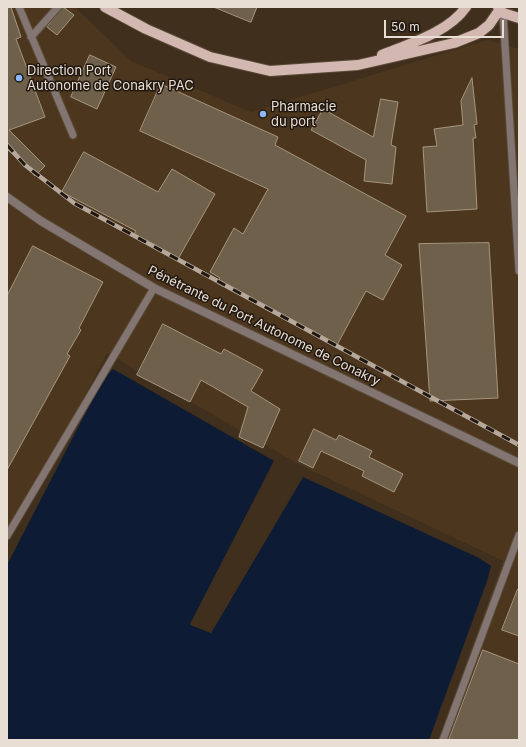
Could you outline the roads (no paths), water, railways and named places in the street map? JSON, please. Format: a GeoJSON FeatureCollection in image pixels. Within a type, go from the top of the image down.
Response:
{"type":"FeatureCollection","features":[{"type":"Feature","properties":{"kind":"main road"},"geometry":{"type":"LineString","coordinates":[[105,7],[146,29],[210,57],[270,71],[358,65],[454,43],[479,33],[489,25],[500,10],[519,18]]}},
{"type":"Feature","properties":{"kind":"main road"},"geometry":{"type":"LineString","coordinates":[[358,65],[436,32],[462,12],[466,7]]}},
{"type":"Feature","properties":{"kind":"street","name":"Pénétrante du Port Autonome de Conakry"},"geometry":{"type":"LineString","coordinates":[[7,197],[41,221],[154,288],[519,463]]}},
{"type":"Feature","properties":{"kind":"lane"},"geometry":{"type":"LineString","coordinates":[[19,7],[73,135]]}},
{"type":"Feature","properties":{"kind":"lane"},"geometry":{"type":"LineString","coordinates":[[31,37],[58,7]]}},
{"type":"Feature","properties":{"kind":"lane"},"geometry":{"type":"LineString","coordinates":[[500,10],[519,271]]}},
{"type":"Feature","properties":{"kind":"lane"},"geometry":{"type":"LineString","coordinates":[[7,536],[154,288]]}},
{"type":"Feature","properties":{"kind":"lane"},"geometry":{"type":"LineString","coordinates":[[443,740],[519,535]]}},
{"type":"Feature","properties":{"kind":"water"},"geometry":{"type":"Polygon","coordinates":[[[113,369],[274,461],[190,625],[211,633],[303,477],[479,558],[491,566],[487,581],[429,740],[7,740],[7,565],[103,379],[113,369]]]}},
{"type":"Feature","properties":{"kind":"railway"},"geometry":{"type":"LineString","coordinates":[[7,145],[25,165],[74,203],[519,445]]}},
{"type":"Feature","properties":{"kind":"place","name":"Direction Port Autonome de Conakry PAC"},"geometry":{"type":"Point","coordinates":[19,78]}},
{"type":"Feature","properties":{"kind":"place","name":"Pharmacie du port"},"geometry":{"type":"Point","coordinates":[263,114]}}]}
